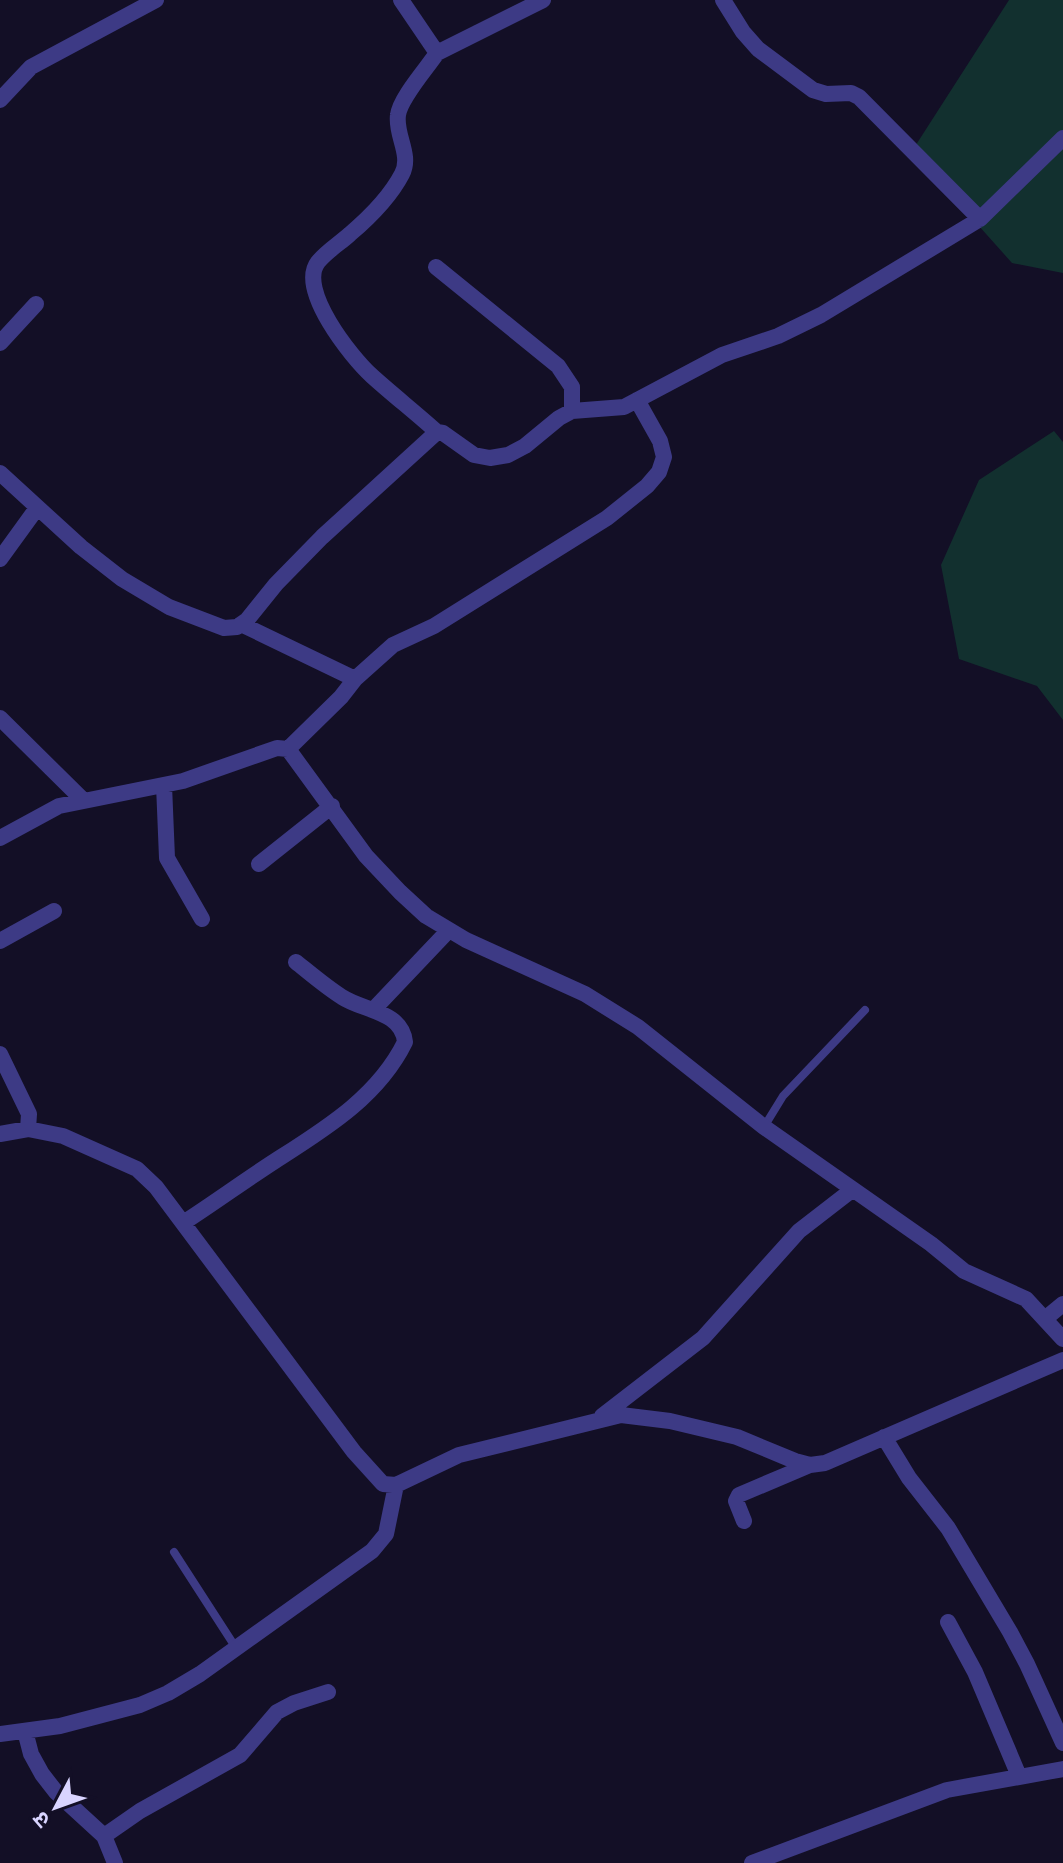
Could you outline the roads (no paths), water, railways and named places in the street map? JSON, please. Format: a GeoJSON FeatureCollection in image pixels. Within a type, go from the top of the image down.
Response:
{"type":"FeatureCollection","features":[{"type":"Feature","properties":{"kind":"street"},"geometry":{"type":"LineString","coordinates":[[0,100],[31,67],[156,0]]}},
{"type":"Feature","properties":{"kind":"street"},"geometry":{"type":"LineString","coordinates":[[401,0],[437,53]]}},
{"type":"Feature","properties":{"kind":"street"},"geometry":{"type":"LineString","coordinates":[[543,0],[437,53],[401,104],[398,114],[405,154],[404,171],[391,193],[368,218],[315,265],[312,283],[324,314],[371,375],[437,432],[474,455],[490,458],[508,455],[572,411],[624,407],[722,355],[778,336],[821,315],[980,219],[1063,138]]}},
{"type":"Feature","properties":{"kind":"street"},"geometry":{"type":"LineString","coordinates":[[723,0],[758,49],[813,90],[826,94],[851,93],[859,97],[980,219]]}},
{"type":"Feature","properties":{"kind":"street"},"geometry":{"type":"LineString","coordinates":[[436,267],[558,366],[572,387],[572,411]]}},
{"type":"Feature","properties":{"kind":"street"},"geometry":{"type":"LineString","coordinates":[[0,343],[36,304]]}},
{"type":"Feature","properties":{"kind":"street"},"geometry":{"type":"LineString","coordinates":[[288,749],[355,679],[393,645],[434,626],[607,518],[647,486],[659,472],[664,457],[660,441],[637,400]]}},
{"type":"Feature","properties":{"kind":"street"},"geometry":{"type":"LineString","coordinates":[[0,473],[122,579],[169,607],[224,628],[237,627],[322,537],[437,432]]}},
{"type":"Feature","properties":{"kind":"street"},"geometry":{"type":"LineString","coordinates":[[0,559],[37,508]]}},
{"type":"Feature","properties":{"kind":"street"},"geometry":{"type":"LineString","coordinates":[[241,624],[355,679]]}},
{"type":"Feature","properties":{"kind":"street"},"geometry":{"type":"LineString","coordinates":[[0,718],[83,800]]}},
{"type":"Feature","properties":{"kind":"street"},"geometry":{"type":"LineString","coordinates":[[0,838],[49,811],[83,800],[164,785],[277,748],[288,749],[366,856],[426,916],[449,930],[585,994],[638,1027],[764,1127],[931,1244],[964,1271],[1026,1299],[1063,1339]]}},
{"type":"Feature","properties":{"kind":"street"},"geometry":{"type":"LineString","coordinates":[[164,785],[167,858],[202,919]]}},
{"type":"Feature","properties":{"kind":"street"},"geometry":{"type":"LineString","coordinates":[[259,864],[332,806]]}},
{"type":"Feature","properties":{"kind":"street"},"geometry":{"type":"LineString","coordinates":[[0,941],[54,911]]}},
{"type":"Feature","properties":{"kind":"street"},"geometry":{"type":"LineString","coordinates":[[374,1009],[449,930]]}},
{"type":"Feature","properties":{"kind":"street"},"geometry":{"type":"LineString","coordinates":[[183,1223],[327,1129],[374,1085],[405,1042],[400,1026],[374,1009],[342,998],[296,962]]}},
{"type":"Feature","properties":{"kind":"street"},"geometry":{"type":"LineString","coordinates":[[0,1054],[29,1114],[28,1129]]}},
{"type":"Feature","properties":{"kind":"street"},"geometry":{"type":"LineString","coordinates":[[0,1134],[28,1129],[63,1136],[137,1169],[156,1187],[372,1474],[383,1484],[396,1485],[459,1455],[621,1415],[670,1421],[737,1437],[810,1465]]}},
{"type":"Feature","properties":{"kind":"street"},"geometry":{"type":"LineString","coordinates":[[598,1419],[703,1338],[799,1231],[852,1190]]}},
{"type":"Feature","properties":{"kind":"street"},"geometry":{"type":"LineString","coordinates":[[1046,1318],[1063,1304]]}},
{"type":"Feature","properties":{"kind":"street"},"geometry":{"type":"LineString","coordinates":[[744,1521],[736,1501],[739,1495],[810,1465],[825,1463],[1063,1360]]}},
{"type":"Feature","properties":{"kind":"street"},"geometry":{"type":"LineString","coordinates":[[884,1437],[909,1478],[948,1528],[1003,1621],[1027,1664],[1063,1743]]}},
{"type":"Feature","properties":{"kind":"street"},"geometry":{"type":"LineString","coordinates":[[0,1734],[60,1726],[140,1705],[200,1674],[381,1542],[389,1525],[396,1485]]}},
{"type":"Feature","properties":{"kind":"street"},"geometry":{"type":"LineString","coordinates":[[948,1622],[975,1672],[1019,1776]]}},
{"type":"Feature","properties":{"kind":"street"},"geometry":{"type":"LineString","coordinates":[[104,1836],[140,1811],[240,1755],[277,1712],[328,1692]]}},
{"type":"Feature","properties":{"kind":"street"},"geometry":{"type":"LineString","coordinates":[[25,1731],[31,1754],[42,1774],[56,1792],[104,1836],[115,1863]]}},
{"type":"Feature","properties":{"kind":"street"},"geometry":{"type":"LineString","coordinates":[[752,1863],[947,1790],[1063,1769]]}},
{"type":"Feature","properties":{"kind":"lane"},"geometry":{"type":"LineString","coordinates":[[764,1127],[783,1096],[865,1010]]}},
{"type":"Feature","properties":{"kind":"lane"},"geometry":{"type":"LineString","coordinates":[[174,1552],[236,1648]]}}]}
